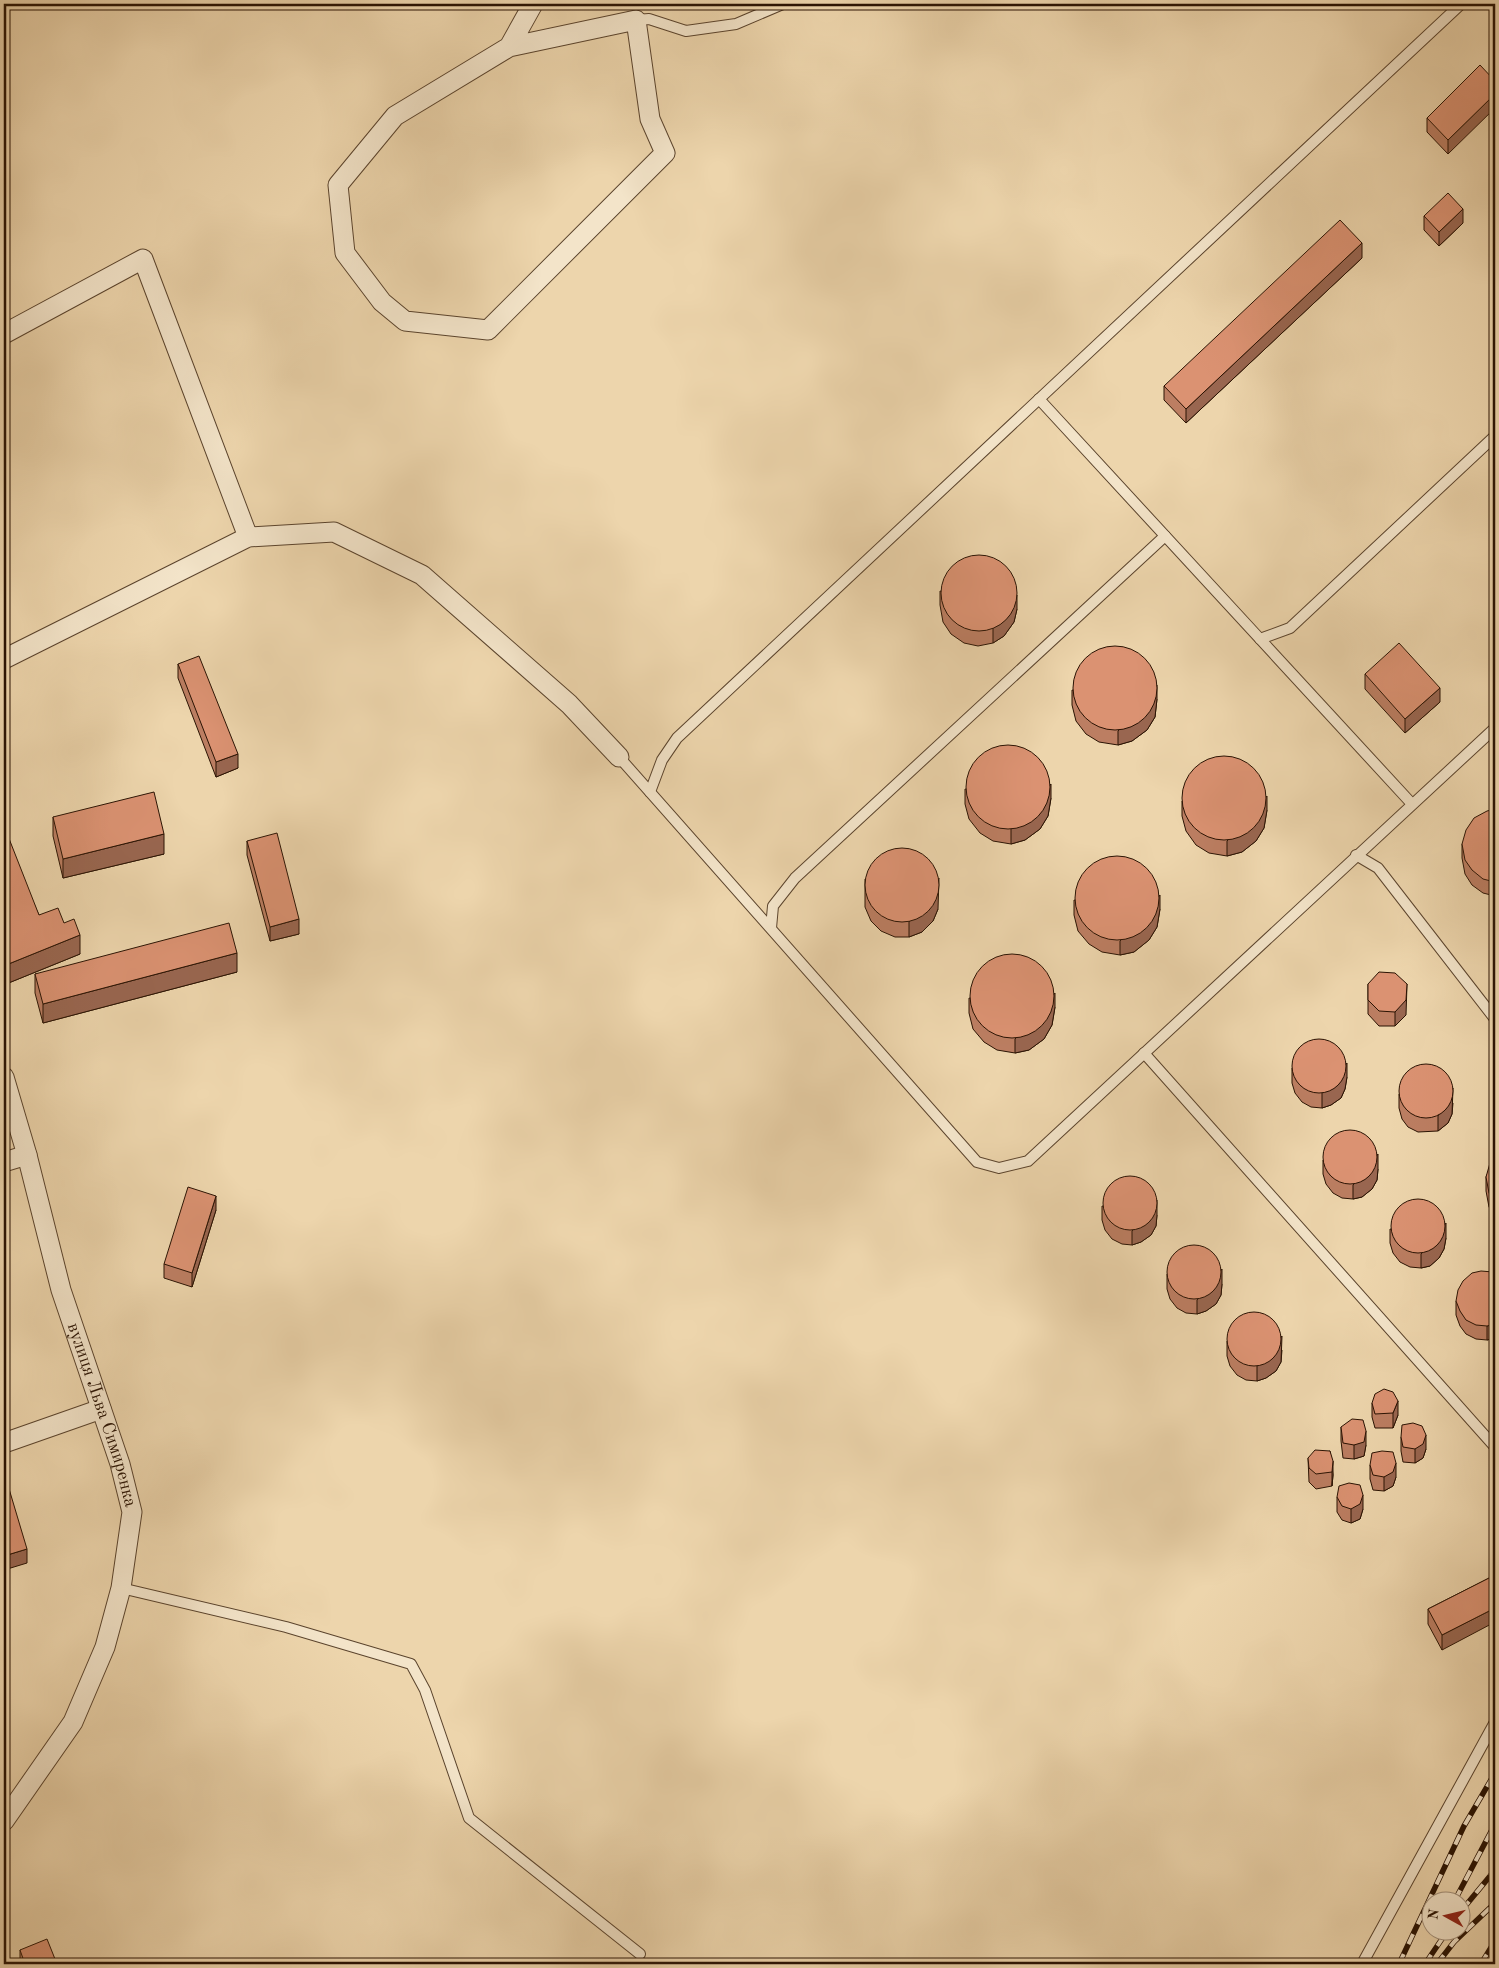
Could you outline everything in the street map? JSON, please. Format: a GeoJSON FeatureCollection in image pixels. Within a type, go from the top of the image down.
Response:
{"type":"FeatureCollection","features":[{"type":"Feature","properties":{"kind":"street"},"geometry":{"type":"LineString","coordinates":[[509,47],[533,4]]}},
{"type":"Feature","properties":{"kind":"street"},"geometry":{"type":"LineString","coordinates":[[636,20],[650,118],[665,153],[488,330],[405,321],[382,302],[345,253],[338,185],[395,116],[509,47],[636,20]]}},
{"type":"Feature","properties":{"kind":"street"},"geometry":{"type":"LineString","coordinates":[[4,334],[143,259],[248,537]]}},
{"type":"Feature","properties":{"kind":"street"},"geometry":{"type":"LineString","coordinates":[[4,659],[248,537],[334,532],[422,576],[569,704],[619,757]]}},
{"type":"Feature","properties":{"kind":"street","name":"вулиця Льва Симиренка"},"geometry":{"type":"LineString","coordinates":[[4,1077],[27,1155],[61,1290],[120,1464],[132,1512],[121,1588],[105,1647],[73,1722],[4,1822]]}},
{"type":"Feature","properties":{"kind":"street"},"geometry":{"type":"LineString","coordinates":[[4,1162],[27,1155]]}},
{"type":"Feature","properties":{"kind":"street"},"geometry":{"type":"LineString","coordinates":[[4,1442],[101,1409]]}},
{"type":"Feature","properties":{"kind":"lane"},"geometry":{"type":"LineString","coordinates":[[636,20],[649,19],[686,31],[736,24],[783,4]]}},
{"type":"Feature","properties":{"kind":"lane"},"geometry":{"type":"LineString","coordinates":[[650,792],[662,760],[677,738],[1461,4]]}},
{"type":"Feature","properties":{"kind":"lane"},"geometry":{"type":"LineString","coordinates":[[1039,399],[1412,804]]}},
{"type":"Feature","properties":{"kind":"lane"},"geometry":{"type":"LineString","coordinates":[[1260,639],[1290,628],[1495,436]]}},
{"type":"Feature","properties":{"kind":"lane"},"geometry":{"type":"LineString","coordinates":[[771,928],[773,906],[794,878],[1164,536]]}},
{"type":"Feature","properties":{"kind":"lane"},"geometry":{"type":"LineString","coordinates":[[619,757],[977,1162],[999,1168],[1028,1161],[1495,728]]}},
{"type":"Feature","properties":{"kind":"lane"},"geometry":{"type":"LineString","coordinates":[[1356,855],[1378,868],[1495,1019]]}},
{"type":"Feature","properties":{"kind":"lane"},"geometry":{"type":"LineString","coordinates":[[1144,1053],[1495,1446]]}},
{"type":"Feature","properties":{"kind":"lane"},"geometry":{"type":"LineString","coordinates":[[121,1588],[286,1628],[411,1664],[425,1690],[469,1818],[640,1954]]}},
{"type":"Feature","properties":{"kind":"lane"},"geometry":{"type":"LineString","coordinates":[[1495,1679],[1495,1694]]}},
{"type":"Feature","properties":{"kind":"lane"},"geometry":{"type":"LineString","coordinates":[[1362,1964],[1495,1722]]}},
{"type":"Feature","properties":{"kind":"building"},"geometry":{"type":"Polygon","coordinates":[[[1480,65],[1495,81],[1495,94],[1448,140],[1427,118],[1480,65]]]}},
{"type":"Feature","properties":{"kind":"building"},"geometry":{"type":"Polygon","coordinates":[[[1448,193],[1463,209],[1439,232],[1424,216],[1448,193]]]}},
{"type":"Feature","properties":{"kind":"building"},"geometry":{"type":"Polygon","coordinates":[[[1340,220],[1362,243],[1186,409],[1164,386],[1340,220]]]}},
{"type":"Feature","properties":{"kind":"building"},"geometry":{"type":"Polygon","coordinates":[[[979,555],[993,558],[1006,566],[1014,579],[1017,593],[1014,607],[1006,620],[993,628],[979,631],[965,628],[952,620],[944,607],[941,593],[944,579],[952,566],[965,558],[979,555]]]}},
{"type":"Feature","properties":{"kind":"building"},"geometry":{"type":"Polygon","coordinates":[[[1399,643],[1440,688],[1405,719],[1365,674],[1399,643]]]}},
{"type":"Feature","properties":{"kind":"building"},"geometry":{"type":"Polygon","coordinates":[[[1115,646],[1131,649],[1145,658],[1154,672],[1157,688],[1154,704],[1145,718],[1131,727],[1115,730],[1099,727],[1085,718],[1076,704],[1073,688],[1076,672],[1085,658],[1099,649],[1115,646]]]}},
{"type":"Feature","properties":{"kind":"building"},"geometry":{"type":"Polygon","coordinates":[[[199,656],[238,754],[216,762],[178,664],[199,656]]]}},
{"type":"Feature","properties":{"kind":"building"},"geometry":{"type":"Polygon","coordinates":[[[1008,745],[1024,748],[1038,757],[1047,771],[1050,787],[1047,803],[1038,817],[1024,826],[1008,829],[992,826],[978,817],[969,803],[966,787],[969,771],[978,757],[992,748],[1008,745]]]}},
{"type":"Feature","properties":{"kind":"building"},"geometry":{"type":"Polygon","coordinates":[[[1224,756],[1240,759],[1254,768],[1263,782],[1266,798],[1263,814],[1254,828],[1240,837],[1224,840],[1208,837],[1194,828],[1185,814],[1182,798],[1185,782],[1194,768],[1208,759],[1224,756]]]}},
{"type":"Feature","properties":{"kind":"building"},"geometry":{"type":"Polygon","coordinates":[[[154,792],[164,834],[63,859],[53,817],[154,792]]]}},
{"type":"Feature","properties":{"kind":"building"},"geometry":{"type":"Polygon","coordinates":[[[1495,809],[1495,882],[1483,879],[1472,870],[1465,860],[1462,844],[1466,830],[1474,818],[1495,809]]]}},
{"type":"Feature","properties":{"kind":"building"},"geometry":{"type":"Polygon","coordinates":[[[277,833],[299,919],[270,927],[247,841],[277,833]]]}},
{"type":"Feature","properties":{"kind":"building"},"geometry":{"type":"Polygon","coordinates":[[[8,836],[39,915],[58,908],[64,923],[74,919],[80,935],[6,965],[4,959],[4,838],[8,836]]]}},
{"type":"Feature","properties":{"kind":"building"},"geometry":{"type":"Polygon","coordinates":[[[902,848],[923,854],[933,864],[939,885],[933,906],[923,916],[902,922],[881,916],[871,906],[865,885],[871,864],[881,854],[902,848]]]}},
{"type":"Feature","properties":{"kind":"building"},"geometry":{"type":"Polygon","coordinates":[[[1117,856],[1133,859],[1147,868],[1156,882],[1159,898],[1156,914],[1147,928],[1133,937],[1117,940],[1101,937],[1087,928],[1078,914],[1075,898],[1078,882],[1087,868],[1101,859],[1117,856]]]}},
{"type":"Feature","properties":{"kind":"building"},"geometry":{"type":"Polygon","coordinates":[[[229,923],[237,953],[43,1004],[35,974],[229,923]]]}},
{"type":"Feature","properties":{"kind":"building"},"geometry":{"type":"Polygon","coordinates":[[[1012,954],[1028,957],[1042,966],[1051,980],[1054,996],[1051,1012],[1042,1026],[1028,1035],[1012,1038],[996,1035],[982,1026],[973,1012],[970,996],[973,980],[982,966],[996,957],[1012,954]]]}},
{"type":"Feature","properties":{"kind":"building"},"geometry":{"type":"Polygon","coordinates":[[[1379,972],[1395,973],[1407,984],[1406,1000],[1395,1012],[1379,1011],[1368,1000],[1368,984],[1379,972]]]}},
{"type":"Feature","properties":{"kind":"building"},"geometry":{"type":"Polygon","coordinates":[[[1314,1039],[1324,1039],[1334,1043],[1342,1051],[1346,1066],[1342,1081],[1334,1089],[1324,1093],[1314,1093],[1304,1089],[1296,1081],[1292,1071],[1292,1061],[1296,1051],[1304,1043],[1314,1039]]]}},
{"type":"Feature","properties":{"kind":"building"},"geometry":{"type":"Polygon","coordinates":[[[1421,1064],[1431,1064],[1441,1068],[1449,1076],[1453,1091],[1449,1106],[1441,1114],[1431,1118],[1421,1118],[1411,1114],[1403,1106],[1399,1096],[1399,1086],[1403,1076],[1411,1068],[1421,1064]]]}},
{"type":"Feature","properties":{"kind":"building"},"geometry":{"type":"Polygon","coordinates":[[[1345,1130],[1355,1130],[1365,1134],[1373,1142],[1377,1157],[1373,1172],[1365,1180],[1355,1184],[1345,1184],[1335,1180],[1327,1172],[1323,1162],[1323,1152],[1327,1142],[1335,1134],[1345,1130]]]}},
{"type":"Feature","properties":{"kind":"building"},"geometry":{"type":"Polygon","coordinates":[[[1495,1156],[1495,1202],[1489,1193],[1486,1177],[1490,1163],[1495,1156]]]}},
{"type":"Feature","properties":{"kind":"building"},"geometry":{"type":"Polygon","coordinates":[[[1125,1176],[1135,1176],[1145,1180],[1153,1188],[1157,1203],[1153,1218],[1145,1226],[1135,1230],[1125,1230],[1115,1226],[1107,1218],[1103,1208],[1103,1198],[1107,1188],[1115,1180],[1125,1176]]]}},
{"type":"Feature","properties":{"kind":"building"},"geometry":{"type":"Polygon","coordinates":[[[188,1187],[216,1196],[192,1273],[164,1264],[188,1187]]]}},
{"type":"Feature","properties":{"kind":"building"},"geometry":{"type":"Polygon","coordinates":[[[1413,1199],[1423,1199],[1433,1203],[1441,1211],[1445,1226],[1441,1241],[1433,1249],[1423,1253],[1413,1253],[1403,1249],[1395,1241],[1391,1231],[1391,1221],[1395,1211],[1403,1203],[1413,1199]]]}},
{"type":"Feature","properties":{"kind":"building"},"geometry":{"type":"Polygon","coordinates":[[[1189,1245],[1199,1245],[1209,1249],[1217,1257],[1221,1272],[1217,1287],[1209,1295],[1199,1299],[1189,1299],[1179,1295],[1171,1287],[1167,1277],[1167,1267],[1171,1257],[1179,1249],[1189,1245]]]}},
{"type":"Feature","properties":{"kind":"building"},"geometry":{"type":"Polygon","coordinates":[[[1481,1271],[1493,1272],[1495,1274],[1495,1324],[1487,1326],[1476,1325],[1466,1320],[1456,1301],[1458,1290],[1463,1281],[1472,1273],[1481,1271]]]}},
{"type":"Feature","properties":{"kind":"building"},"geometry":{"type":"Polygon","coordinates":[[[1249,1312],[1259,1312],[1269,1316],[1277,1324],[1281,1339],[1277,1354],[1269,1362],[1259,1366],[1249,1366],[1239,1362],[1231,1354],[1227,1344],[1227,1334],[1231,1324],[1239,1316],[1249,1312]]]}},
{"type":"Feature","properties":{"kind":"building"},"geometry":{"type":"Polygon","coordinates":[[[1384,1389],[1393,1392],[1398,1401],[1393,1413],[1375,1414],[1372,1403],[1375,1394],[1384,1389]]]}},
{"type":"Feature","properties":{"kind":"building"},"geometry":{"type":"Polygon","coordinates":[[[1352,1419],[1363,1420],[1366,1431],[1364,1442],[1354,1445],[1343,1443],[1341,1427],[1352,1419]]]}},
{"type":"Feature","properties":{"kind":"building"},"geometry":{"type":"Polygon","coordinates":[[[1413,1423],[1422,1426],[1426,1435],[1423,1444],[1415,1449],[1403,1447],[1401,1437],[1402,1425],[1413,1423]]]}},
{"type":"Feature","properties":{"kind":"building"},"geometry":{"type":"Polygon","coordinates":[[[1315,1450],[1330,1451],[1333,1461],[1332,1472],[1316,1474],[1309,1468],[1308,1458],[1315,1450]]]}},
{"type":"Feature","properties":{"kind":"building"},"geometry":{"type":"Polygon","coordinates":[[[1382,1451],[1393,1452],[1396,1463],[1393,1472],[1384,1477],[1373,1475],[1370,1465],[1372,1453],[1382,1451]]]}},
{"type":"Feature","properties":{"kind":"building"},"geometry":{"type":"Polygon","coordinates":[[[4,1472],[27,1549],[4,1556],[4,1472]]]}},
{"type":"Feature","properties":{"kind":"building"},"geometry":{"type":"Polygon","coordinates":[[[1349,1483],[1360,1485],[1363,1495],[1360,1504],[1351,1509],[1342,1506],[1337,1497],[1339,1486],[1349,1483]]]}},
{"type":"Feature","properties":{"kind":"building"},"geometry":{"type":"Polygon","coordinates":[[[1495,1575],[1495,1608],[1442,1635],[1428,1609],[1495,1575]]]}},
{"type":"Feature","properties":{"kind":"building"},"geometry":{"type":"Polygon","coordinates":[[[47,1939],[57,1964],[25,1964],[20,1950],[47,1939]]]}},
{"type":"Feature","properties":{"kind":"railway"},"geometry":{"type":"LineString","coordinates":[[1399,1964],[1464,1826],[1495,1773]]}},
{"type":"Feature","properties":{"kind":"railway"},"geometry":{"type":"LineString","coordinates":[[1460,1890],[1495,1824]]}},
{"type":"Feature","properties":{"kind":"railway"},"geometry":{"type":"LineString","coordinates":[[1472,1898],[1495,1870]]}},
{"type":"Feature","properties":{"kind":"railway"},"geometry":{"type":"LineString","coordinates":[[1437,1964],[1454,1942],[1495,1903]]}},
{"type":"Feature","properties":{"kind":"railway"},"geometry":{"type":"LineString","coordinates":[[1425,1964],[1441,1940]]}},
{"type":"Feature","properties":{"kind":"railway"},"geometry":{"type":"LineString","coordinates":[[1481,1964],[1495,1941]]}}]}
